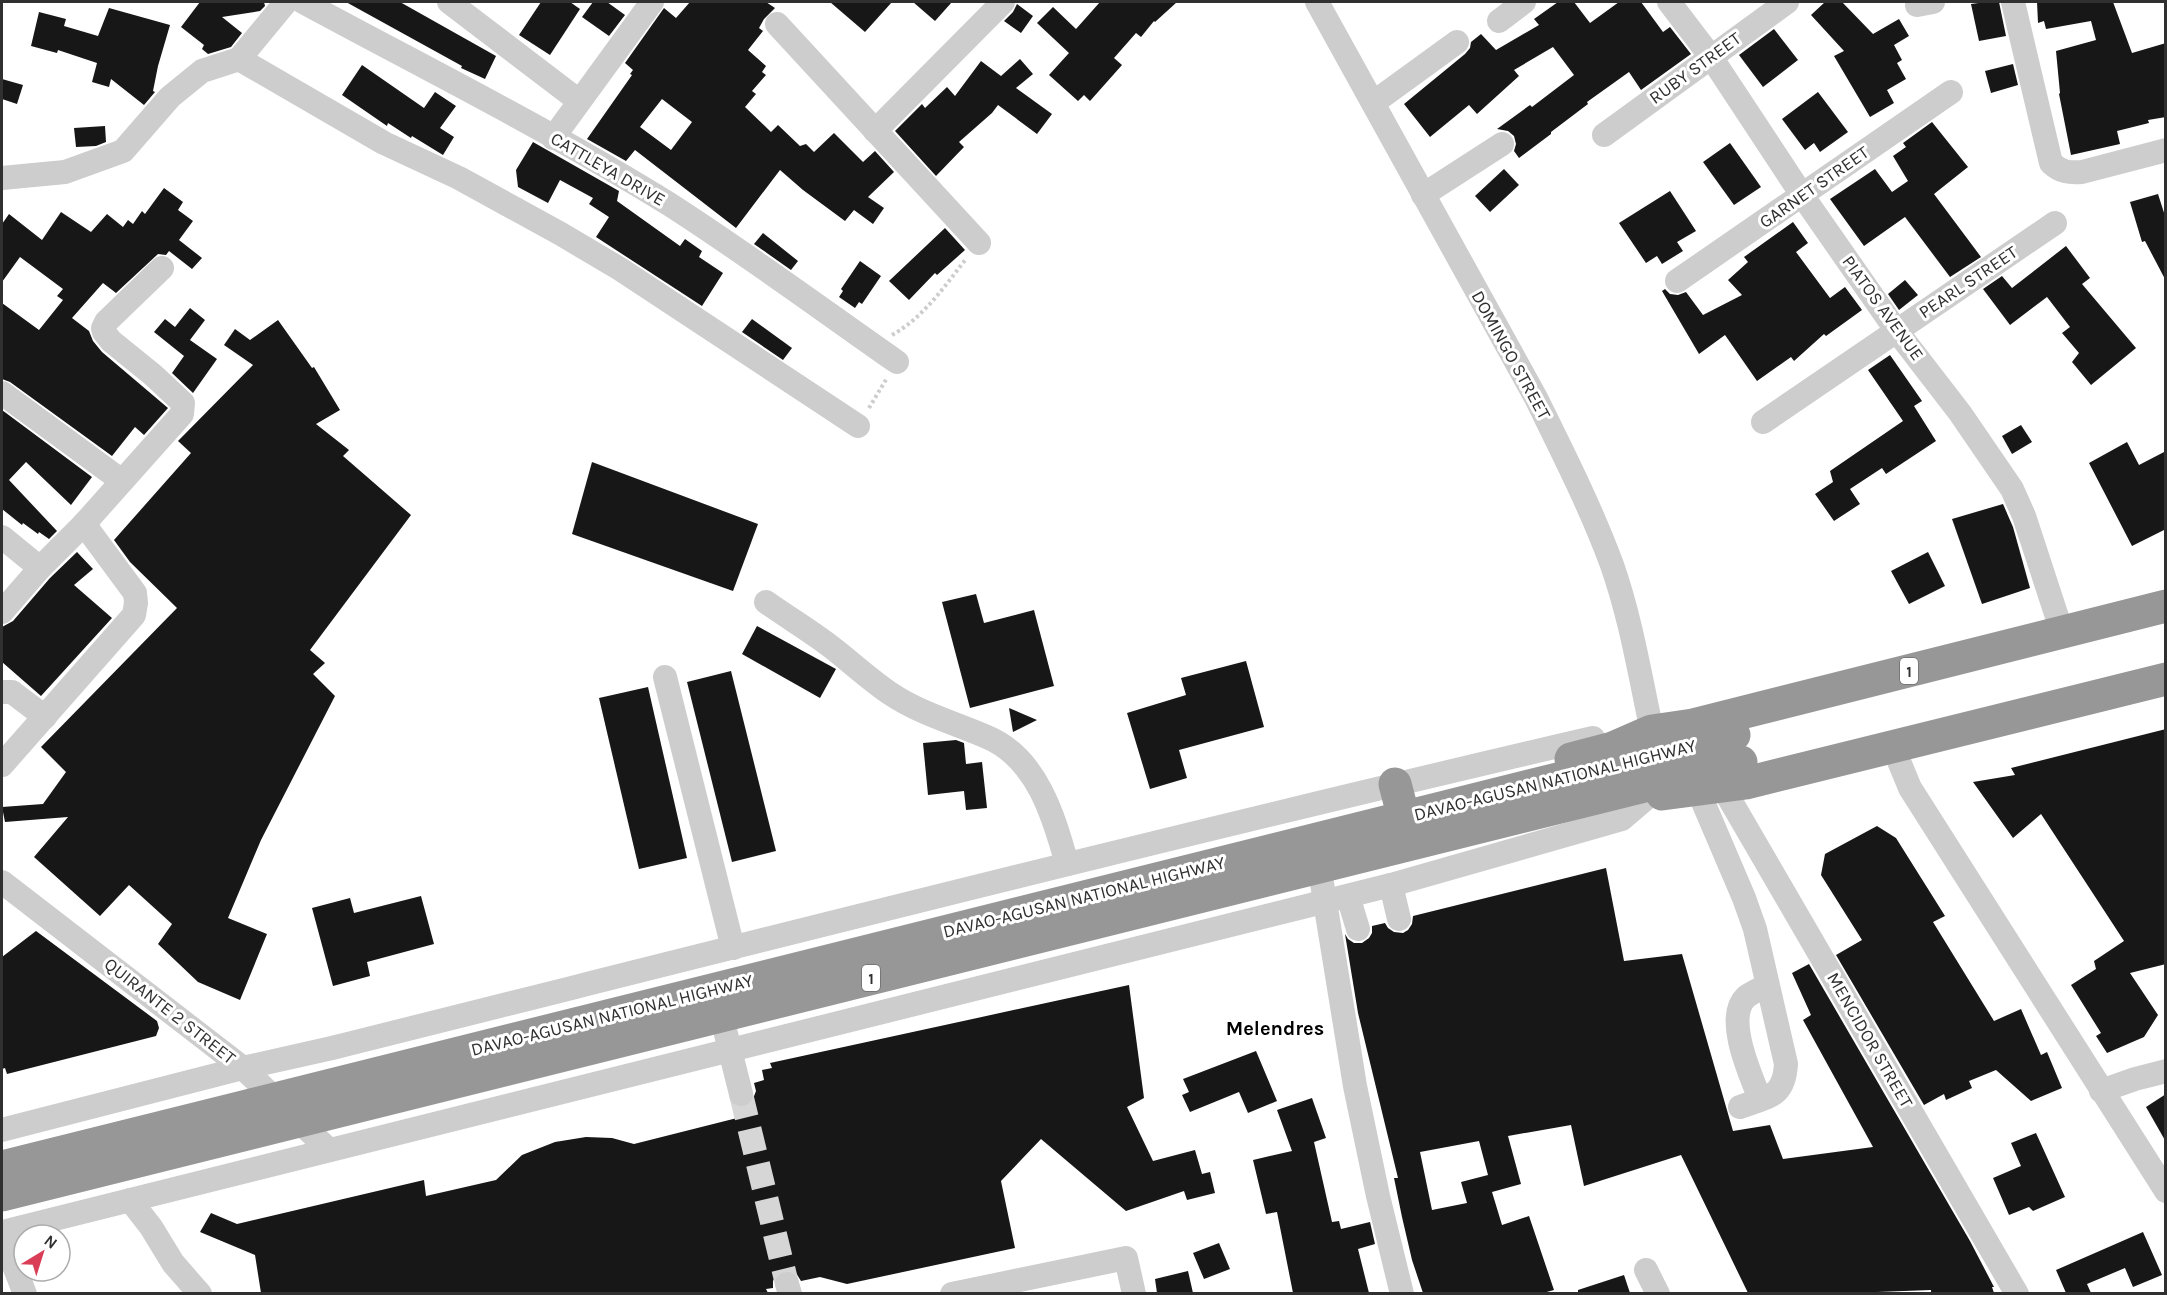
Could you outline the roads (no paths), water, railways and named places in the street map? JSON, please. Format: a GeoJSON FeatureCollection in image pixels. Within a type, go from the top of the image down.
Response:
{"type":"FeatureCollection","features":[{"type":"Feature","properties":{"kind":"highway","name":"DAVAO-AGUSAN NATIONAL HIGHWAY"},"geometry":{"type":"LineString","coordinates":[[966,965],[966,940],[953,919],[1398,794],[1613,748],[1652,731],[1693,725],[2060,625],[2166,606]]}},
{"type":"Feature","properties":{"kind":"highway","name":"DAVAO-AGUSAN NATIONAL HIGHWAY"},"geometry":{"type":"LineString","coordinates":[[727,1038],[966,965],[1023,951],[1332,892],[1722,774],[2166,628]]}},
{"type":"Feature","properties":{"kind":"highway","name":"DAVAO-AGUSAN NATIONAL HIGHWAY"},"geometry":{"type":"LineString","coordinates":[[2,1195],[1722,774],[2166,656]]}},
{"type":"Feature","properties":{"kind":"highway","name":"DAVAO-AGUSAN NATIONAL HIGHWAY"},"geometry":{"type":"LineString","coordinates":[[2,1167],[1722,774],[2081,707],[2166,679]]}},
{"type":"Feature","properties":{"kind":"highway"},"geometry":{"type":"LineString","coordinates":[[1652,731],[1662,759],[1679,782],[1722,774]]}},
{"type":"Feature","properties":{"kind":"highway"},"geometry":{"type":"LineString","coordinates":[[1650,795],[1656,773],[1652,731]]}},
{"type":"Feature","properties":{"kind":"highway"},"geometry":{"type":"LineString","coordinates":[[1011,904],[1010,929],[1013,938],[1023,951]]}},
{"type":"Feature","properties":{"kind":"street"},"geometry":{"type":"LineString","coordinates":[[2,178],[65,172],[123,151],[170,97],[202,72],[239,59],[286,2]]}},
{"type":"Feature","properties":{"kind":"street","name":"CATTLEYA DRIVE"},"geometry":{"type":"LineString","coordinates":[[303,2],[667,203],[739,250],[897,362]]}},
{"type":"Feature","properties":{"kind":"street"},"geometry":{"type":"LineString","coordinates":[[449,2],[579,101]]}},
{"type":"Feature","properties":{"kind":"street"},"geometry":{"type":"LineString","coordinates":[[553,138],[652,2]]}},
{"type":"Feature","properties":{"kind":"street"},"geometry":{"type":"LineString","coordinates":[[874,131],[1003,2]]}},
{"type":"Feature","properties":{"kind":"street","name":"DOMINGO STREET"},"geometry":{"type":"LineString","coordinates":[[1317,2],[1536,398],[1591,512],[1612,566],[1623,603],[1652,731]]}},
{"type":"Feature","properties":{"kind":"street"},"geometry":{"type":"LineString","coordinates":[[1499,21],[1524,2]]}},
{"type":"Feature","properties":{"kind":"street","name":"PIATOS AVENUE"},"geometry":{"type":"LineString","coordinates":[[1669,2],[1711,57],[1802,195],[1896,330],[1960,413],[2012,489],[2024,516],[2060,625]]}},
{"type":"Feature","properties":{"kind":"street","name":"RUBY STREET"},"geometry":{"type":"LineString","coordinates":[[1604,135],[1787,2]]}},
{"type":"Feature","properties":{"kind":"street"},"geometry":{"type":"LineString","coordinates":[[2013,2],[2051,163],[2059,170],[2070,173],[2082,172],[2166,150]]}},
{"type":"Feature","properties":{"kind":"street"},"geometry":{"type":"LineString","coordinates":[[777,24],[979,243]]}},
{"type":"Feature","properties":{"kind":"street"},"geometry":{"type":"LineString","coordinates":[[1373,104],[1457,42]]}},
{"type":"Feature","properties":{"kind":"street"},"geometry":{"type":"LineString","coordinates":[[239,59],[384,143],[459,177],[561,234],[620,269],[858,426]]}},
{"type":"Feature","properties":{"kind":"street","name":"GARNET STREET"},"geometry":{"type":"LineString","coordinates":[[1677,281],[1951,92]]}},
{"type":"Feature","properties":{"kind":"street"},"geometry":{"type":"LineString","coordinates":[[1423,195],[1502,144]]}},
{"type":"Feature","properties":{"kind":"street","name":"PEARL STREET"},"geometry":{"type":"LineString","coordinates":[[1763,422],[2055,223]]}},
{"type":"Feature","properties":{"kind":"street"},"geometry":{"type":"LineString","coordinates":[[2,612],[182,414],[183,403],[111,341],[103,327],[162,268]]}},
{"type":"Feature","properties":{"kind":"street"},"geometry":{"type":"LineString","coordinates":[[2,393],[122,481]]}},
{"type":"Feature","properties":{"kind":"street"},"geometry":{"type":"LineString","coordinates":[[2,765],[134,615],[135,593],[84,524]]}},
{"type":"Feature","properties":{"kind":"street"},"geometry":{"type":"LineString","coordinates":[[2,537],[40,568]]}},
{"type":"Feature","properties":{"kind":"street"},"geometry":{"type":"LineString","coordinates":[[2060,625],[2166,591]]}},
{"type":"Feature","properties":{"kind":"street"},"geometry":{"type":"LineString","coordinates":[[766,602],[828,644],[890,693],[914,708],[990,738],[1017,756],[1031,773],[1043,795],[1060,838],[1067,864]]}},
{"type":"Feature","properties":{"kind":"street"},"geometry":{"type":"LineString","coordinates":[[665,677],[733,948]]}},
{"type":"Feature","properties":{"kind":"street"},"geometry":{"type":"LineString","coordinates":[[2,692],[12,692],[45,717]]}},
{"type":"Feature","properties":{"kind":"street"},"geometry":{"type":"LineString","coordinates":[[1722,774],[1768,793],[2081,707],[2166,693]]}},
{"type":"Feature","properties":{"kind":"street"},"geometry":{"type":"LineString","coordinates":[[1898,759],[1910,788],[2166,1191]]}},
{"type":"Feature","properties":{"kind":"street"},"geometry":{"type":"LineString","coordinates":[[1722,774],[1744,898],[1755,929],[1786,1064],[1785,1081],[1780,1088],[1774,1094],[1750,1103],[1738,1016],[1747,996],[1767,985]]}},
{"type":"Feature","properties":{"kind":"street","name":"MENCIDOR STREET"},"geometry":{"type":"LineString","coordinates":[[1722,774],[2017,1293]]}},
{"type":"Feature","properties":{"kind":"street"},"geometry":{"type":"LineString","coordinates":[[2,1130],[1067,864],[1398,794]]}},
{"type":"Feature","properties":{"kind":"street"},"geometry":{"type":"LineString","coordinates":[[25,1293],[2,1233],[329,1150],[727,1038],[1332,892],[1391,885],[1622,819],[1650,795]]}},
{"type":"Feature","properties":{"kind":"street","name":"QUIRANTE 2 STREET"},"geometry":{"type":"LineString","coordinates":[[2,882],[243,1068],[329,1150]]}},
{"type":"Feature","properties":{"kind":"street"},"geometry":{"type":"LineString","coordinates":[[1391,885],[1400,919]]}},
{"type":"Feature","properties":{"kind":"street"},"geometry":{"type":"LineString","coordinates":[[1332,892],[1358,929]]}},
{"type":"Feature","properties":{"kind":"street"},"geometry":{"type":"LineString","coordinates":[[1332,892],[1356,1086],[1378,1196],[1402,1293]]}},
{"type":"Feature","properties":{"kind":"street"},"geometry":{"type":"LineString","coordinates":[[727,1038],[741,1094]]}},
{"type":"Feature","properties":{"kind":"street"},"geometry":{"type":"LineString","coordinates":[[2101,1091],[2135,1078],[2166,1071]]}},
{"type":"Feature","properties":{"kind":"street"},"geometry":{"type":"LineString","coordinates":[[130,1200],[151,1227],[173,1263],[200,1293]]}},
{"type":"Feature","properties":{"kind":"street"},"geometry":{"type":"LineString","coordinates":[[952,1293],[1126,1258],[1134,1293]]}},
{"type":"Feature","properties":{"kind":"street"},"geometry":{"type":"LineString","coordinates":[[1646,1270],[1658,1293]]}},
{"type":"Feature","properties":{"kind":"tunnel"},"geometry":{"type":"LineString","coordinates":[[741,1094],[787,1284]]}},
{"type":"Feature","properties":{"kind":"district","name":"Melendres"},"geometry":{"type":"Point","coordinates":[1275,1028]}}]}
